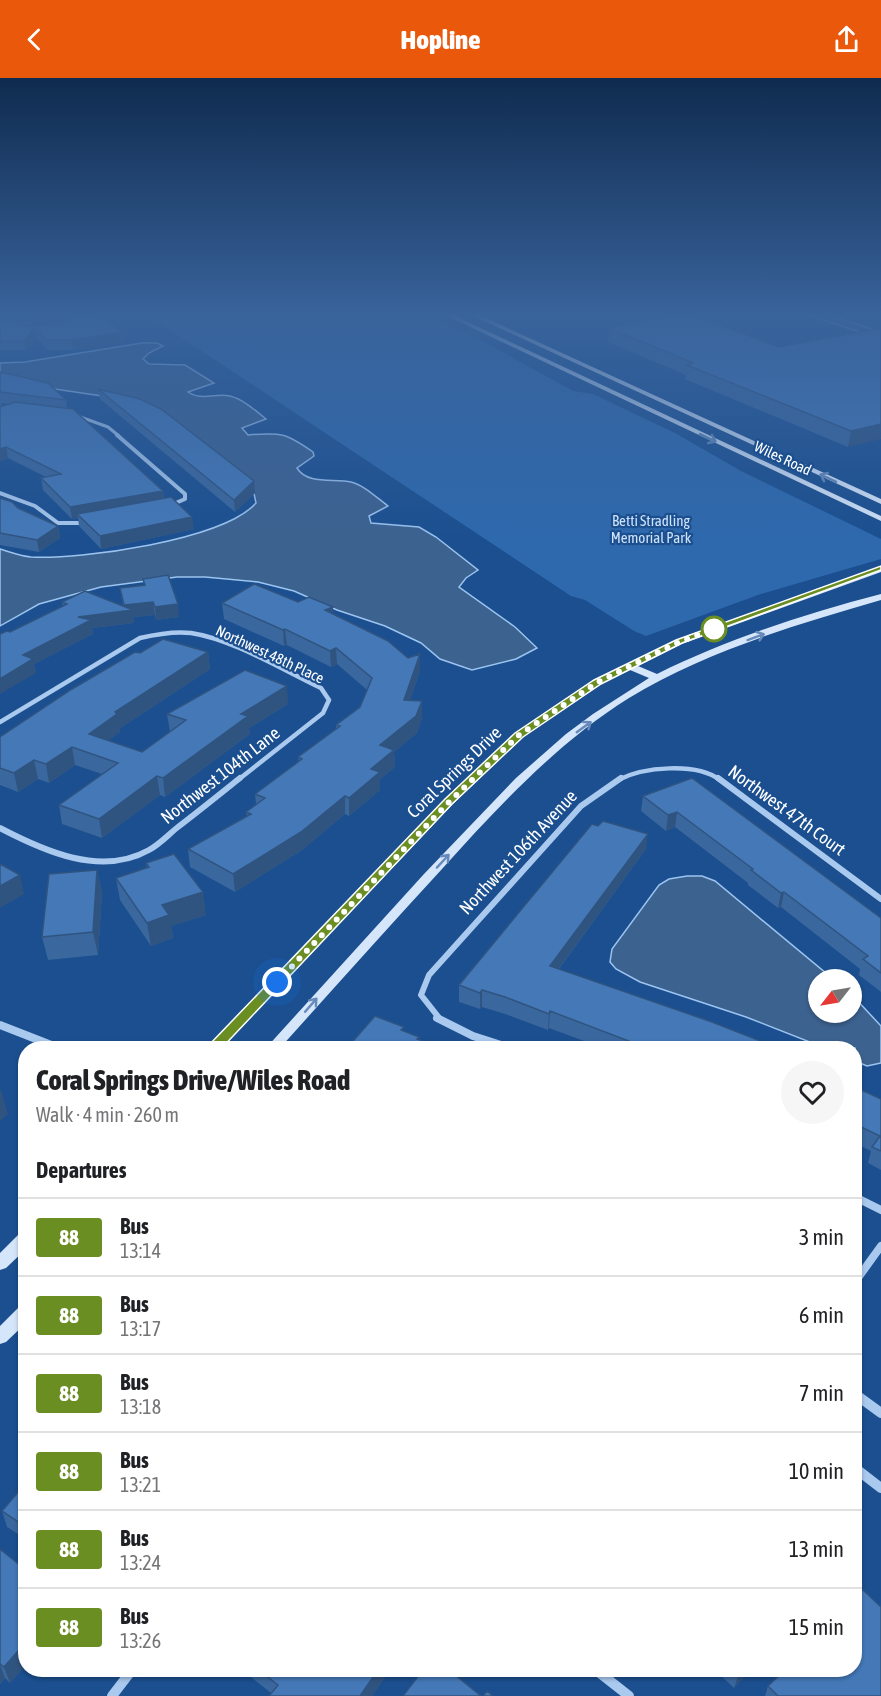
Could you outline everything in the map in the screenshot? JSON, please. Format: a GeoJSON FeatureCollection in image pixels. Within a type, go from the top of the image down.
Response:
{"type":"FeatureCollection","features":[{"type":"Feature","properties":{"kind":"main road","name":"Wiles Road"},"geometry":{"type":"LineString","coordinates":[[605,390],[881,519]]}},
{"type":"Feature","properties":{"kind":"main road","name":"Wiles Road"},"geometry":{"type":"LineString","coordinates":[[638,390],[881,502]]}},
{"type":"Feature","properties":{"kind":"main road","name":"Coral Springs Drive"},"geometry":{"type":"LineString","coordinates":[[220,1041],[449,802],[519,735],[598,682],[679,642],[881,568]]}},
{"type":"Feature","properties":{"kind":"main road"},"geometry":{"type":"LineString","coordinates":[[279,1041],[486,815],[551,751],[625,697],[703,656],[811,617],[881,597]]}},
{"type":"Feature","properties":{"kind":"main road"},"geometry":{"type":"LineString","coordinates":[[630,666],[659,679]]}},
{"type":"Feature","properties":{"kind":"main road"},"geometry":{"type":"LineString","coordinates":[[0,1263],[18,1246]]}},
{"type":"Feature","properties":{"kind":"main road"},"geometry":{"type":"LineString","coordinates":[[0,1337],[18,1319]]}},
{"type":"Feature","properties":{"kind":"street"},"geometry":{"type":"LineString","coordinates":[[68,413],[108,427],[185,495],[184,499],[162,507]]}},
{"type":"Feature","properties":{"kind":"street"},"geometry":{"type":"LineString","coordinates":[[0,493],[35,506],[58,523],[92,521]]}},
{"type":"Feature","properties":{"kind":"street","name":"Northwest 48th Place"},"geometry":{"type":"LineString","coordinates":[[0,722],[140,638],[161,633],[190,633],[218,639],[321,688],[329,700]]}},
{"type":"Feature","properties":{"kind":"street","name":"Northwest 104th Lane"},"geometry":{"type":"LineString","coordinates":[[0,828],[36,847],[86,861],[119,860],[149,850],[323,713],[329,700]]}},
{"type":"Feature","properties":{"kind":"street","name":"Northwest 47th Court"},"geometry":{"type":"LineString","coordinates":[[666,767],[687,769],[715,776],[881,898]]}},
{"type":"Feature","properties":{"kind":"street","name":"Northwest 106th Avenue"},"geometry":{"type":"LineString","coordinates":[[488,1041],[437,1018],[421,995],[429,975],[581,806],[607,784],[639,770],[666,767]]}},
{"type":"Feature","properties":{"kind":"street"},"geometry":{"type":"LineString","coordinates":[[0,1025],[41,1041]]}},
{"type":"Feature","properties":{"kind":"street"},"geometry":{"type":"LineString","coordinates":[[862,1202],[881,1210]]}},
{"type":"Feature","properties":{"kind":"street"},"geometry":{"type":"LineString","coordinates":[[862,1272],[881,1246]]}},
{"type":"Feature","properties":{"kind":"street"},"geometry":{"type":"LineString","coordinates":[[862,1399],[881,1413]]}},
{"type":"Feature","properties":{"kind":"street"},"geometry":{"type":"LineString","coordinates":[[862,1473],[881,1488]]}},
{"type":"Feature","properties":{"kind":"street"},"geometry":{"type":"LineString","coordinates":[[112,1696],[127,1677]]}},
{"type":"Feature","properties":{"kind":"street"},"geometry":{"type":"LineString","coordinates":[[605,1677],[629,1696]]}},
{"type":"Feature","properties":{"kind":"green space","name":"Betti Stradling Memorial Park"},"geometry":{"type":"Polygon","coordinates":[[[260,390],[570,390],[593,394],[675,433],[741,471],[881,539],[881,559],[758,595],[646,636],[585,600],[571,596],[260,390]]]}},
{"type":"Feature","properties":{"kind":"shaded area"},"geometry":{"type":"Polygon","coordinates":[[[58,390],[195,390],[188,392],[198,396],[225,395],[240,400],[266,419],[242,428],[248,435],[276,434],[289,437],[313,452],[314,456],[297,468],[307,477],[356,484],[388,506],[369,516],[371,523],[419,527],[436,537],[478,570],[466,578],[459,587],[515,627],[537,648],[516,659],[472,670],[440,659],[421,643],[385,626],[337,610],[294,591],[258,582],[205,577],[177,577],[101,587],[39,604],[0,626],[0,549],[27,556],[53,557],[150,545],[214,527],[239,516],[256,503],[252,484],[136,401],[58,390]]]}},
{"type":"Feature","properties":{"kind":"shaded area"},"geometry":{"type":"Polygon","coordinates":[[[687,876],[702,876],[715,881],[821,969],[808,969],[808,1023],[862,1023],[862,1006],[881,1026],[881,1063],[867,1066],[862,1064],[862,1041],[807,1041],[746,1017],[640,982],[616,969],[610,962],[612,949],[659,885],[669,879],[687,876]]]}},
{"type":"Feature","properties":{"kind":"building"},"geometry":{"type":"Polygon","coordinates":[[[0,390],[55,390],[66,400],[0,392],[0,390]]]}},
{"type":"Feature","properties":{"kind":"building"},"geometry":{"type":"Polygon","coordinates":[[[99,390],[140,399],[161,409],[254,481],[234,500],[99,390]]]}},
{"type":"Feature","properties":{"kind":"building"},"geometry":{"type":"Polygon","coordinates":[[[748,390],[881,390],[881,424],[851,431],[748,390]]]}},
{"type":"Feature","properties":{"kind":"building"},"geometry":{"type":"Polygon","coordinates":[[[15,402],[73,409],[163,491],[70,507],[41,478],[61,474],[6,447],[0,449],[0,407],[15,402]]]}},
{"type":"Feature","properties":{"kind":"building"},"geometry":{"type":"Polygon","coordinates":[[[171,497],[192,517],[100,536],[77,514],[171,497]]]}},
{"type":"Feature","properties":{"kind":"building"},"geometry":{"type":"Polygon","coordinates":[[[0,498],[58,526],[37,540],[0,533],[0,498]]]}},
{"type":"Feature","properties":{"kind":"building"},"geometry":{"type":"Polygon","coordinates":[[[168,575],[178,604],[155,607],[153,602],[124,605],[120,588],[145,585],[143,579],[168,575]]]}},
{"type":"Feature","properties":{"kind":"building"},"geometry":{"type":"Polygon","coordinates":[[[254,584],[298,602],[309,597],[333,607],[325,610],[388,641],[408,658],[420,654],[404,700],[422,701],[416,716],[380,745],[394,750],[371,769],[380,772],[349,798],[345,796],[301,832],[233,874],[188,849],[251,814],[246,812],[265,798],[255,794],[302,759],[298,757],[340,726],[336,725],[360,707],[372,678],[336,648],[330,651],[285,629],[222,603],[254,584]]]}},
{"type":"Feature","properties":{"kind":"building"},"geometry":{"type":"Polygon","coordinates":[[[85,591],[133,610],[78,617],[91,620],[23,655],[33,659],[0,679],[0,634],[10,632],[67,604],[62,602],[85,591]]]}},
{"type":"Feature","properties":{"kind":"building"},"geometry":{"type":"Polygon","coordinates":[[[163,639],[208,652],[115,712],[117,714],[89,734],[142,752],[186,720],[167,714],[245,670],[287,686],[241,714],[248,716],[163,778],[157,776],[99,819],[59,805],[118,763],[72,747],[46,764],[34,760],[14,773],[0,768],[0,737],[72,689],[135,652],[140,653],[163,639]]]}},
{"type":"Feature","properties":{"kind":"building"},"geometry":{"type":"Polygon","coordinates":[[[692,778],[881,918],[881,973],[863,959],[868,956],[784,892],[781,893],[677,812],[668,815],[643,796],[692,778]]]}},
{"type":"Feature","properties":{"kind":"building"},"geometry":{"type":"Polygon","coordinates":[[[603,821],[648,834],[550,966],[760,1041],[629,1041],[550,1011],[549,1014],[505,997],[482,990],[480,993],[459,985],[592,824],[598,826],[603,821]]]}},
{"type":"Feature","properties":{"kind":"building"},"geometry":{"type":"Polygon","coordinates":[[[174,854],[203,892],[162,905],[169,915],[147,923],[116,878],[149,867],[146,863],[174,854]]]}},
{"type":"Feature","properties":{"kind":"building"},"geometry":{"type":"Polygon","coordinates":[[[0,864],[20,875],[0,886],[0,864]]]}},
{"type":"Feature","properties":{"kind":"building"},"geometry":{"type":"Polygon","coordinates":[[[97,870],[93,932],[42,937],[49,874],[97,870]]]}},
{"type":"Feature","properties":{"kind":"building"},"geometry":{"type":"Polygon","coordinates":[[[375,1016],[404,1027],[401,1030],[419,1037],[417,1039],[423,1041],[353,1041],[375,1016]]]}},
{"type":"Feature","properties":{"kind":"building"},"geometry":{"type":"Polygon","coordinates":[[[862,1090],[881,1099],[881,1151],[872,1147],[880,1136],[862,1127],[862,1090]]]}},
{"type":"Feature","properties":{"kind":"building"},"geometry":{"type":"Polygon","coordinates":[[[18,1492],[18,1522],[2,1511],[18,1492]]]}},
{"type":"Feature","properties":{"kind":"building"},"geometry":{"type":"Polygon","coordinates":[[[0,1549],[18,1564],[18,1651],[4,1667],[0,1664],[0,1549]]]}},
{"type":"Feature","properties":{"kind":"building"},"geometry":{"type":"Polygon","coordinates":[[[862,1589],[881,1607],[881,1696],[778,1696],[768,1686],[778,1677],[862,1677],[862,1589]]]}},
{"type":"Feature","properties":{"kind":"building"},"geometry":{"type":"Polygon","coordinates":[[[268,1677],[373,1677],[360,1696],[269,1696],[278,1685],[268,1677]]]}},
{"type":"Feature","properties":{"kind":"building"},"geometry":{"type":"Polygon","coordinates":[[[418,1677],[458,1677],[481,1696],[403,1696],[418,1677]]]}},
{"type":"Feature","properties":{"kind":"building"},"geometry":{"type":"Polygon","coordinates":[[[487,1691],[493,1696],[483,1696],[487,1691]]]}},
{"type":"Feature","properties":{"kind":"bus line","name":"88"},"geometry":{"type":"LineString","coordinates":[[220,1041],[449,802],[519,735],[598,682],[679,642],[881,569]]}},
{"type":"Feature","properties":{"kind":"route"},"geometry":{"type":"LineString","coordinates":[[277,982],[449,802],[519,735],[598,682],[679,642],[724,625],[714,629]]}}]}
